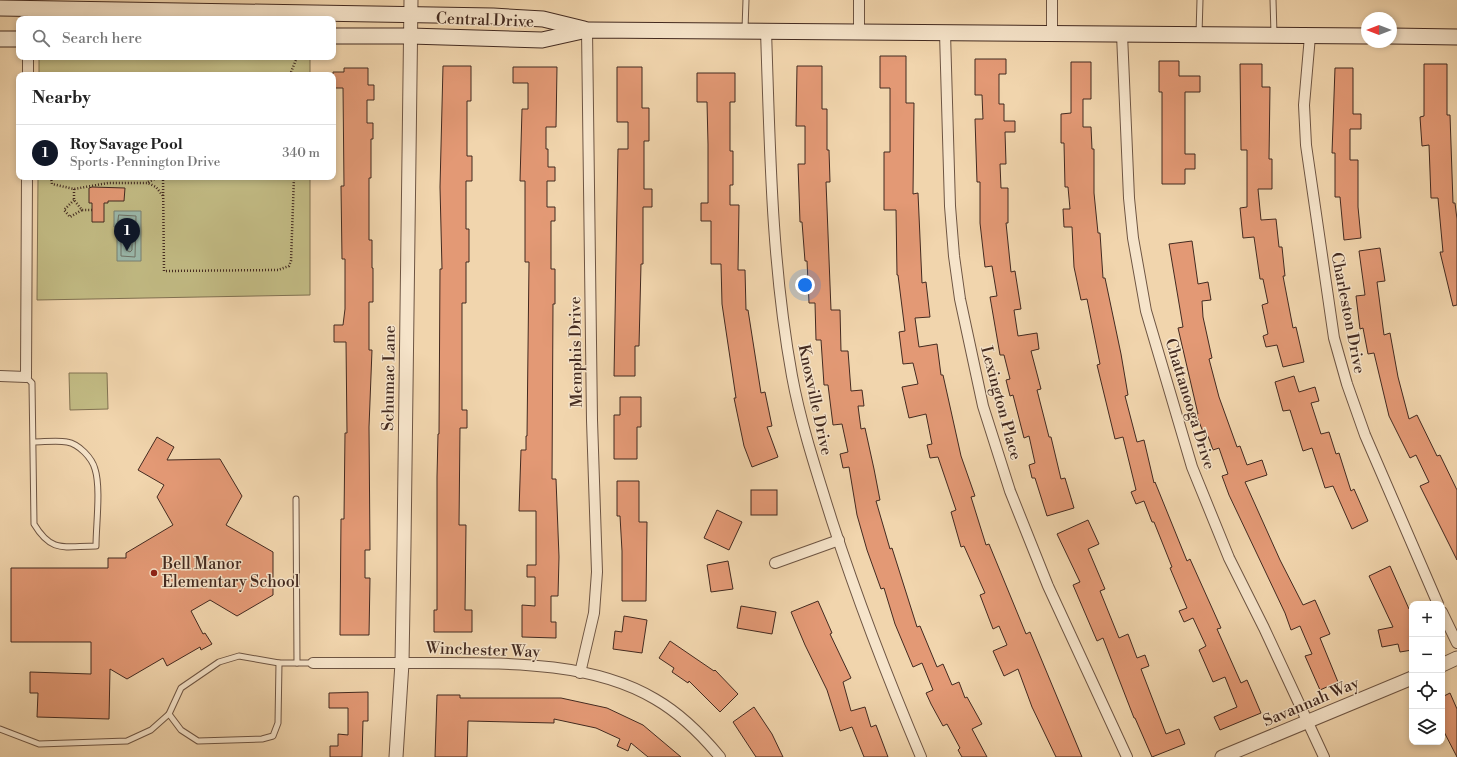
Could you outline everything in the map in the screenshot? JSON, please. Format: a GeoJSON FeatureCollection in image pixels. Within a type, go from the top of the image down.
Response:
{"type":"FeatureCollection","features":[{"type":"Feature","properties":{"kind":"main road","name":"Central Drive"},"geometry":{"type":"LineString","coordinates":[[0,8],[28,14],[177,8],[410,7],[543,19],[587,30]]}},
{"type":"Feature","properties":{"kind":"main road","name":"Central Drive"},"geometry":{"type":"LineString","coordinates":[[336,36],[410,36],[542,40],[587,30],[1361,36]]}},
{"type":"Feature","properties":{"kind":"main road"},"geometry":{"type":"LineString","coordinates":[[1397,36],[1457,37]]}},
{"type":"Feature","properties":{"kind":"main road"},"geometry":{"type":"LineString","coordinates":[[0,39],[16,39]]}},
{"type":"Feature","properties":{"kind":"street"},"geometry":{"type":"LineString","coordinates":[[859,0],[859,32]]}},
{"type":"Feature","properties":{"kind":"street"},"geometry":{"type":"LineString","coordinates":[[1052,0],[1052,34]]}},
{"type":"Feature","properties":{"kind":"street","name":"Schumac Lane"},"geometry":{"type":"LineString","coordinates":[[396,757],[402,663],[410,7]]}},
{"type":"Feature","properties":{"kind":"street","name":"Memphis Drive"},"geometry":{"type":"LineString","coordinates":[[580,672],[594,613],[597,572],[592,420],[587,30]]}},
{"type":"Feature","properties":{"kind":"street","name":"Knoxville Drive"},"geometry":{"type":"LineString","coordinates":[[766,31],[772,222],[792,376],[812,459],[839,540],[891,688],[920,757]]}},
{"type":"Feature","properties":{"kind":"street","name":"Lexington Place"},"geometry":{"type":"LineString","coordinates":[[945,33],[950,206],[954,256],[960,299],[983,406],[1010,491],[1045,579],[1127,757]]}},
{"type":"Feature","properties":{"kind":"street","name":"Chattanooga Drive"},"geometry":{"type":"LineString","coordinates":[[1122,34],[1129,198],[1146,311],[1192,467],[1230,558],[1324,757]]}},
{"type":"Feature","properties":{"kind":"street","name":"Charleston Drive"},"geometry":{"type":"LineString","coordinates":[[1310,36],[1304,105],[1306,145],[1334,338],[1347,384],[1365,435],[1437,601]]}},
{"type":"Feature","properties":{"kind":"street"},"geometry":{"type":"LineString","coordinates":[[28,60],[28,72]]}},
{"type":"Feature","properties":{"kind":"street"},"geometry":{"type":"LineString","coordinates":[[0,376],[26,377],[27,180]]}},
{"type":"Feature","properties":{"kind":"street"},"geometry":{"type":"LineString","coordinates":[[775,563],[839,540]]}},
{"type":"Feature","properties":{"kind":"street"},"geometry":{"type":"LineString","coordinates":[[1445,618],[1457,643]]}},
{"type":"Feature","properties":{"kind":"street"},"geometry":{"type":"LineString","coordinates":[[1445,664],[1457,658]]}},
{"type":"Feature","properties":{"kind":"street","name":"Winchester Way"},"geometry":{"type":"LineString","coordinates":[[313,663],[515,663],[580,672],[617,682],[655,699],[687,721],[701,734],[720,757]]}},
{"type":"Feature","properties":{"kind":"street","name":"Savannah Way"},"geometry":{"type":"LineString","coordinates":[[1222,757],[1409,679]]}},
{"type":"Feature","properties":{"kind":"lane"},"geometry":{"type":"LineString","coordinates":[[745,31],[746,0]]}},
{"type":"Feature","properties":{"kind":"lane"},"geometry":{"type":"LineString","coordinates":[[1199,35],[1200,0]]}},
{"type":"Feature","properties":{"kind":"lane"},"geometry":{"type":"LineString","coordinates":[[1273,0],[1274,35]]}},
{"type":"Feature","properties":{"kind":"lane"},"geometry":{"type":"LineString","coordinates":[[26,377],[32,383],[34,524],[41,536],[54,546],[96,546],[97,485],[95,469],[88,457],[80,448],[68,442],[33,442]]}},
{"type":"Feature","properties":{"kind":"lane"},"geometry":{"type":"LineString","coordinates":[[296,499],[297,663]]}},
{"type":"Feature","properties":{"kind":"lane"},"geometry":{"type":"LineString","coordinates":[[0,729],[39,744],[127,742],[151,730],[169,714],[181,688],[219,662],[239,656],[279,663],[313,663]]}},
{"type":"Feature","properties":{"kind":"lane"},"geometry":{"type":"LineString","coordinates":[[169,714],[181,730],[198,741],[262,739],[273,736],[278,723],[279,663]]}},
{"type":"Feature","properties":{"kind":"path"},"geometry":{"type":"LineString","coordinates":[[291,72],[296,60]]}},
{"type":"Feature","properties":{"kind":"path"},"geometry":{"type":"LineString","coordinates":[[51,180],[52,184],[74,189],[108,183],[148,183],[156,187],[164,196]]}},
{"type":"Feature","properties":{"kind":"path"},"geometry":{"type":"LineString","coordinates":[[148,183],[154,180]]}},
{"type":"Feature","properties":{"kind":"path"},"geometry":{"type":"LineString","coordinates":[[164,180],[164,270],[278,270],[289,266],[291,261],[294,180]]}},
{"type":"Feature","properties":{"kind":"path"},"geometry":{"type":"LineString","coordinates":[[74,189],[74,200],[82,210]]}},
{"type":"Feature","properties":{"kind":"path"},"geometry":{"type":"LineString","coordinates":[[74,200],[64,210],[70,217],[82,210],[92,210]]}},
{"type":"Feature","properties":{"kind":"shaded area"},"geometry":{"type":"Polygon","coordinates":[[[39,60],[310,60],[310,72],[39,72],[39,60]]]}},
{"type":"Feature","properties":{"kind":"shaded area"},"geometry":{"type":"Polygon","coordinates":[[[38,180],[310,180],[310,295],[37,300],[38,180]]]}},
{"type":"Feature","properties":{"kind":"shaded area"},"geometry":{"type":"Polygon","coordinates":[[[69,373],[107,373],[108,409],[70,410],[69,373]]]}},
{"type":"Feature","properties":{"kind":"water"},"geometry":{"type":"Polygon","coordinates":[[[114,211],[141,211],[141,261],[117,261],[117,227],[114,227],[114,211]]]}},
{"type":"Feature","properties":{"kind":"building"},"geometry":{"type":"Polygon","coordinates":[[[880,56],[906,56],[906,103],[914,103],[913,194],[918,193],[922,283],[926,282],[930,317],[915,318],[919,347],[937,344],[941,375],[943,375],[961,456],[975,496],[971,497],[986,545],[989,544],[1026,634],[1030,632],[1082,757],[1056,757],[1032,707],[1018,669],[1004,676],[993,651],[1007,645],[999,626],[993,629],[980,595],[985,593],[964,546],[961,547],[951,512],[956,510],[938,457],[930,458],[927,445],[932,444],[926,414],[909,418],[902,387],[918,384],[913,363],[903,364],[899,332],[905,331],[897,275],[896,210],[884,210],[884,152],[890,152],[890,88],[880,88],[880,56]]]}},
{"type":"Feature","properties":{"kind":"building"},"geometry":{"type":"Polygon","coordinates":[[[975,59],[1006,59],[1006,74],[999,74],[999,104],[1004,104],[1004,121],[1015,121],[1015,132],[1005,132],[1006,164],[1000,164],[1001,188],[1008,188],[1008,223],[1006,223],[1011,272],[1015,271],[1021,309],[1014,310],[1018,336],[1037,333],[1039,349],[1031,351],[1041,389],[1037,390],[1049,437],[1051,437],[1061,479],[1065,478],[1074,508],[1047,516],[1035,478],[1032,478],[1029,465],[1035,463],[1029,436],[1024,438],[1013,395],[1010,396],[1006,380],[1010,379],[1004,355],[1000,355],[990,297],[997,296],[992,266],[985,267],[980,223],[980,182],[977,182],[975,119],[983,119],[982,95],[975,95],[975,59]]]}},
{"type":"Feature","properties":{"kind":"building"},"geometry":{"type":"Polygon","coordinates":[[[1159,61],[1179,61],[1179,76],[1200,76],[1200,92],[1185,92],[1185,154],[1195,154],[1195,169],[1185,169],[1185,184],[1162,184],[1162,92],[1159,92],[1159,61]]]}},
{"type":"Feature","properties":{"kind":"building"},"geometry":{"type":"Polygon","coordinates":[[[1071,62],[1091,62],[1091,99],[1083,99],[1083,127],[1091,127],[1092,149],[1094,149],[1094,193],[1098,233],[1100,233],[1103,278],[1105,278],[1121,354],[1128,395],[1125,396],[1137,442],[1144,440],[1154,483],[1155,482],[1187,561],[1190,559],[1221,628],[1217,629],[1241,683],[1247,680],[1261,713],[1220,730],[1214,717],[1237,707],[1225,677],[1213,682],[1199,650],[1206,646],[1193,618],[1184,622],[1179,611],[1187,608],[1170,568],[1172,567],[1154,522],[1152,522],[1144,501],[1136,504],[1131,492],[1136,490],[1123,437],[1115,439],[1097,365],[1100,364],[1087,299],[1081,300],[1074,267],[1072,227],[1064,227],[1063,209],[1070,209],[1068,187],[1065,187],[1064,143],[1061,143],[1061,114],[1071,113],[1071,62]]]}},
{"type":"Feature","properties":{"kind":"building"},"geometry":{"type":"Polygon","coordinates":[[[1240,64],[1262,64],[1262,87],[1270,87],[1269,159],[1272,159],[1272,189],[1258,189],[1261,220],[1276,219],[1279,247],[1282,247],[1285,276],[1283,276],[1293,328],[1296,327],[1304,362],[1283,367],[1277,345],[1266,347],[1263,336],[1268,334],[1262,305],[1268,303],[1263,279],[1260,279],[1254,237],[1243,238],[1240,208],[1247,207],[1247,150],[1241,150],[1240,64]]]}},
{"type":"Feature","properties":{"kind":"building"},"geometry":{"type":"Polygon","coordinates":[[[1424,64],[1447,64],[1447,115],[1450,115],[1453,203],[1455,203],[1457,219],[1457,305],[1453,306],[1440,252],[1443,252],[1438,198],[1431,198],[1429,145],[1422,146],[1420,117],[1424,116],[1424,64]]]}},
{"type":"Feature","properties":{"kind":"building"},"geometry":{"type":"Polygon","coordinates":[[[443,66],[471,66],[471,101],[467,101],[467,156],[472,156],[472,181],[466,181],[466,229],[469,229],[469,262],[466,262],[466,303],[462,303],[462,410],[467,410],[467,428],[460,428],[459,525],[466,525],[465,610],[472,610],[472,632],[434,632],[434,610],[437,610],[440,269],[442,269],[440,187],[443,66]]]}},
{"type":"Feature","properties":{"kind":"building"},"geometry":{"type":"Polygon","coordinates":[[[797,66],[822,66],[822,109],[827,109],[827,150],[829,150],[830,182],[826,182],[831,310],[840,310],[841,351],[848,351],[851,391],[862,390],[864,406],[858,406],[861,429],[865,428],[880,500],[876,501],[890,549],[892,548],[917,627],[920,626],[937,667],[943,664],[952,685],[959,682],[965,698],[967,697],[982,724],[972,729],[987,757],[962,757],[958,750],[960,748],[947,724],[943,726],[931,704],[926,693],[933,690],[922,663],[913,667],[895,624],[884,588],[881,589],[867,550],[857,515],[849,467],[843,468],[840,454],[848,452],[842,424],[833,425],[828,385],[824,385],[821,340],[816,340],[815,303],[809,303],[807,261],[805,261],[802,222],[800,222],[798,164],[805,164],[805,126],[796,126],[797,66]]]}},
{"type":"Feature","properties":{"kind":"building"},"geometry":{"type":"Polygon","coordinates":[[[513,67],[557,67],[556,127],[546,127],[548,167],[555,167],[555,181],[547,181],[547,207],[555,207],[555,221],[551,221],[551,269],[555,269],[555,304],[553,304],[552,479],[556,479],[559,557],[558,596],[551,596],[551,622],[556,622],[556,638],[522,637],[522,605],[535,606],[535,577],[527,577],[527,565],[536,565],[536,511],[519,511],[521,450],[526,450],[527,436],[529,262],[525,262],[525,181],[520,181],[522,109],[528,109],[528,83],[513,83],[513,67]]]}},
{"type":"Feature","properties":{"kind":"building"},"geometry":{"type":"Polygon","coordinates":[[[617,67],[642,67],[642,108],[649,108],[649,141],[644,141],[644,189],[652,189],[652,207],[643,207],[643,264],[641,264],[639,346],[635,346],[635,376],[614,376],[618,149],[628,149],[628,122],[617,122],[617,67]]]}},
{"type":"Feature","properties":{"kind":"building"},"geometry":{"type":"Polygon","coordinates":[[[344,68],[368,68],[368,85],[374,85],[374,100],[367,100],[367,123],[373,123],[373,139],[371,139],[371,178],[369,178],[369,240],[372,240],[373,268],[373,302],[369,302],[369,350],[372,350],[369,427],[370,550],[365,550],[365,578],[370,578],[369,635],[340,635],[341,519],[344,519],[345,433],[347,433],[346,342],[334,342],[334,325],[343,325],[345,309],[345,259],[342,259],[341,186],[344,186],[343,88],[336,88],[336,72],[344,72],[344,68]]]}},
{"type":"Feature","properties":{"kind":"building"},"geometry":{"type":"Polygon","coordinates":[[[1335,68],[1353,68],[1353,114],[1361,114],[1361,129],[1350,129],[1350,160],[1358,160],[1358,207],[1361,238],[1344,240],[1340,197],[1335,197],[1335,153],[1332,153],[1335,68]]]}},
{"type":"Feature","properties":{"kind":"building"},"geometry":{"type":"Polygon","coordinates":[[[697,73],[735,73],[735,102],[730,102],[730,151],[733,151],[733,185],[730,185],[730,205],[739,205],[738,270],[745,270],[746,310],[748,310],[761,393],[765,392],[772,426],[767,427],[778,457],[752,467],[744,446],[734,398],[736,398],[722,304],[721,264],[711,264],[711,221],[701,221],[701,203],[708,203],[707,102],[697,102],[697,73]]]}},
{"type":"Feature","properties":{"kind":"building"},"geometry":{"type":"Polygon","coordinates":[[[89,188],[125,188],[124,201],[108,201],[108,203],[104,203],[104,222],[92,222],[92,203],[89,203],[89,188]]]}},
{"type":"Feature","properties":{"kind":"building"},"geometry":{"type":"Polygon","coordinates":[[[1192,241],[1198,284],[1208,282],[1211,300],[1202,301],[1203,317],[1212,358],[1209,359],[1219,397],[1237,447],[1240,446],[1247,465],[1262,460],[1267,475],[1245,482],[1280,560],[1303,605],[1315,600],[1330,634],[1320,638],[1338,682],[1320,690],[1305,656],[1312,654],[1300,626],[1291,630],[1285,613],[1229,495],[1222,476],[1228,474],[1219,448],[1213,450],[1208,436],[1205,437],[1196,414],[1198,414],[1178,328],[1183,327],[1169,244],[1192,241]]]}},
{"type":"Feature","properties":{"kind":"building"},"geometry":{"type":"Polygon","coordinates":[[[1380,248],[1385,281],[1377,282],[1384,335],[1390,333],[1398,377],[1409,419],[1417,415],[1437,456],[1440,455],[1457,490],[1457,560],[1420,486],[1429,482],[1416,455],[1410,458],[1389,416],[1374,353],[1368,354],[1363,328],[1360,329],[1356,296],[1365,295],[1359,251],[1380,248]]]}},
{"type":"Feature","properties":{"kind":"building"},"geometry":{"type":"Polygon","coordinates":[[[1294,376],[1299,392],[1315,387],[1319,401],[1311,403],[1321,434],[1329,432],[1336,454],[1339,453],[1351,491],[1354,489],[1368,521],[1352,529],[1333,486],[1325,488],[1312,448],[1303,451],[1290,410],[1283,411],[1275,382],[1294,376]]]}},
{"type":"Feature","properties":{"kind":"building"},"geometry":{"type":"Polygon","coordinates":[[[620,397],[641,397],[641,427],[637,427],[637,459],[614,459],[614,415],[620,415],[620,397]]]}},
{"type":"Feature","properties":{"kind":"building"},"geometry":{"type":"Polygon","coordinates":[[[157,437],[174,447],[167,460],[220,459],[242,496],[226,525],[273,552],[273,595],[237,616],[210,600],[191,611],[203,634],[205,633],[212,644],[201,650],[200,647],[167,666],[163,658],[127,679],[110,669],[109,719],[37,717],[38,693],[30,693],[30,672],[91,674],[91,642],[11,642],[11,568],[108,568],[108,558],[126,558],[126,553],[173,525],[157,497],[164,485],[138,470],[157,437]]]}},
{"type":"Feature","properties":{"kind":"building"},"geometry":{"type":"Polygon","coordinates":[[[617,481],[639,481],[639,522],[647,522],[646,601],[622,601],[622,551],[620,516],[617,516],[617,481]]]}},
{"type":"Feature","properties":{"kind":"building"},"geometry":{"type":"Polygon","coordinates":[[[751,490],[777,490],[777,515],[751,515],[751,490]]]}},
{"type":"Feature","properties":{"kind":"building"},"geometry":{"type":"Polygon","coordinates":[[[717,510],[742,522],[729,550],[704,538],[717,510]]]}},
{"type":"Feature","properties":{"kind":"building"},"geometry":{"type":"Polygon","coordinates":[[[1088,520],[1099,544],[1088,549],[1105,589],[1100,591],[1119,638],[1128,634],[1137,658],[1145,655],[1149,666],[1141,669],[1166,734],[1179,729],[1185,744],[1152,757],[1134,718],[1103,638],[1097,641],[1073,585],[1080,582],[1057,534],[1088,520]]]}},
{"type":"Feature","properties":{"kind":"building"},"geometry":{"type":"Polygon","coordinates":[[[728,561],[733,589],[711,592],[707,565],[728,561]]]}},
{"type":"Feature","properties":{"kind":"building"},"geometry":{"type":"Polygon","coordinates":[[[1390,566],[1409,609],[1409,650],[1400,652],[1398,644],[1382,647],[1378,630],[1393,627],[1369,576],[1390,566]]]}},
{"type":"Feature","properties":{"kind":"building"},"geometry":{"type":"Polygon","coordinates":[[[818,601],[832,633],[830,634],[851,678],[843,682],[851,711],[865,707],[871,727],[876,725],[888,757],[864,757],[852,727],[840,731],[827,690],[791,612],[818,601]]]}},
{"type":"Feature","properties":{"kind":"building"},"geometry":{"type":"Polygon","coordinates":[[[741,606],[776,612],[772,634],[737,628],[741,606]]]}},
{"type":"Feature","properties":{"kind":"building"},"geometry":{"type":"Polygon","coordinates":[[[624,616],[647,620],[642,653],[613,649],[615,631],[622,632],[624,616]]]}},
{"type":"Feature","properties":{"kind":"building"},"geometry":{"type":"Polygon","coordinates":[[[670,641],[714,671],[715,670],[738,694],[720,712],[689,681],[688,683],[672,672],[674,668],[659,658],[670,641]]]}},
{"type":"Feature","properties":{"kind":"building"},"geometry":{"type":"Polygon","coordinates":[[[368,692],[368,721],[363,721],[362,757],[330,757],[330,746],[338,746],[338,734],[348,735],[348,708],[329,708],[329,693],[368,692]]]}},
{"type":"Feature","properties":{"kind":"building"},"geometry":{"type":"Polygon","coordinates":[[[1450,693],[1457,709],[1457,757],[1445,734],[1445,696],[1450,693]]]}},
{"type":"Feature","properties":{"kind":"building"},"geometry":{"type":"Polygon","coordinates":[[[437,695],[460,695],[460,698],[561,698],[607,708],[643,725],[681,757],[648,757],[631,743],[628,751],[617,746],[620,739],[596,728],[554,719],[554,723],[468,721],[467,757],[435,757],[437,695]]]}},
{"type":"Feature","properties":{"kind":"building"},"geometry":{"type":"Polygon","coordinates":[[[754,707],[772,734],[783,757],[756,757],[733,722],[754,707]]]}},
{"type":"Feature","properties":{"kind":"place","name":"Roy Savage Pool"},"geometry":{"type":"Point","coordinates":[127,251]}},
{"type":"Feature","properties":{"kind":"place","name":"Bell Manor Elementary School"},"geometry":{"type":"Point","coordinates":[154,573]}}]}
